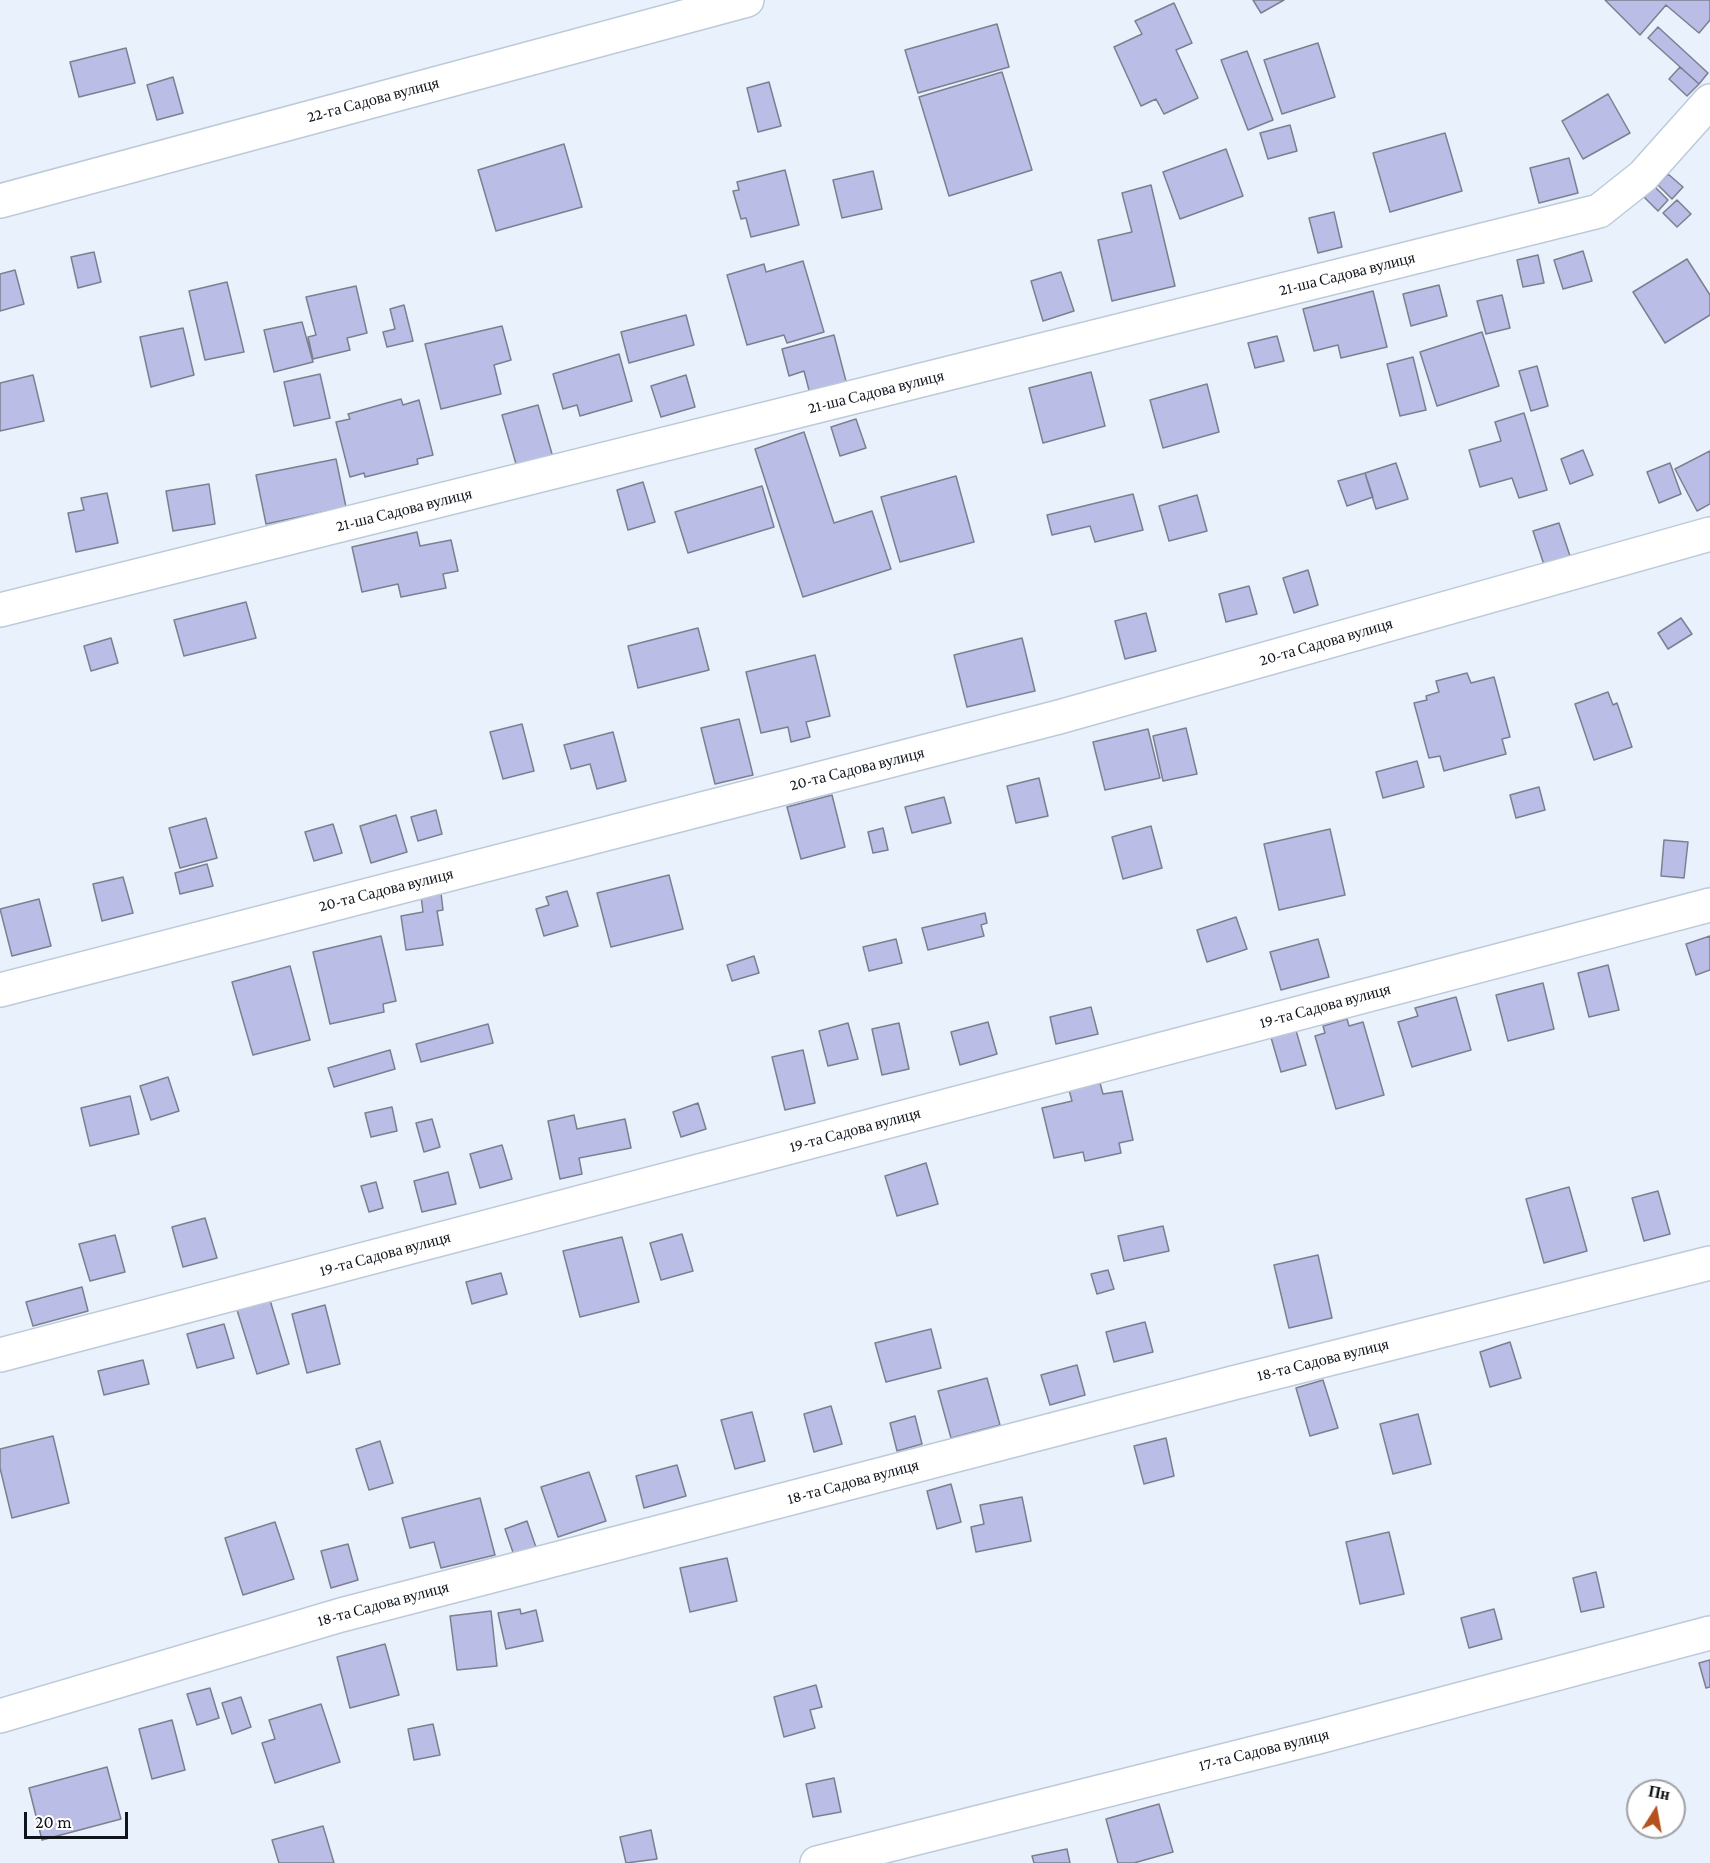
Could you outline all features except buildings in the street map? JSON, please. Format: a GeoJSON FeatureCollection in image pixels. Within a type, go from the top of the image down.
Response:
{"type":"FeatureCollection","features":[{"type":"Feature","properties":{"kind":"street","name":"22-га Садова вулиця"},"geometry":{"type":"LineString","coordinates":[[0,201],[747,0]]}},
{"type":"Feature","properties":{"kind":"street","name":"21-ша Садова вулиця"},"geometry":{"type":"LineString","coordinates":[[0,610],[1599,211],[1643,176],[1710,101]]}},
{"type":"Feature","properties":{"kind":"street","name":"20-та Садова вулиця"},"geometry":{"type":"LineString","coordinates":[[0,990],[1059,717],[1710,534]]}},
{"type":"Feature","properties":{"kind":"street","name":"19-та Садова вулиця"},"geometry":{"type":"LineString","coordinates":[[0,1355],[1710,905]]}},
{"type":"Feature","properties":{"kind":"street","name":"18-та Садова вулиця"},"geometry":{"type":"LineString","coordinates":[[0,1716],[341,1615],[1245,1380],[1710,1263]]}},
{"type":"Feature","properties":{"kind":"street","name":"17-та Садова вулиця"},"geometry":{"type":"LineString","coordinates":[[817,1863],[1311,1739],[1710,1633]]}}]}
